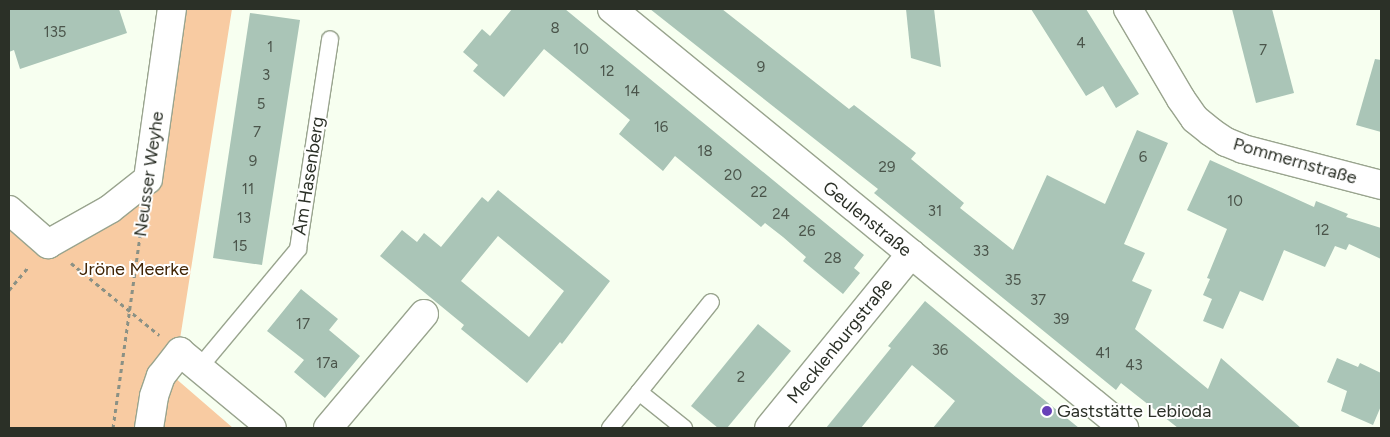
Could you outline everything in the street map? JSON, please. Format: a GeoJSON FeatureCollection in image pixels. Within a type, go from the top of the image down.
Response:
{"type":"FeatureCollection","features":[{"type":"Feature","properties":{"kind":"street","name":"Neusser Weyhe"},"geometry":{"type":"LineString","coordinates":[[148,179],[172,9]]}},
{"type":"Feature","properties":{"kind":"street","name":"Geulenstraße"},"geometry":{"type":"LineString","coordinates":[[612,9],[1124,428]]}},
{"type":"Feature","properties":{"kind":"street","name":"Pommernstraße"},"geometry":{"type":"LineString","coordinates":[[1128,9],[1181,99],[1195,119],[1211,132],[1226,142],[1243,149],[1381,186]]}},
{"type":"Feature","properties":{"kind":"street"},"geometry":{"type":"LineString","coordinates":[[9,210],[48,244],[110,209],[148,179]]}},
{"type":"Feature","properties":{"kind":"street","name":"Mecklenburgstraße"},"geometry":{"type":"LineString","coordinates":[[769,428],[911,254]]}},
{"type":"Feature","properties":{"kind":"street"},"geometry":{"type":"LineString","coordinates":[[328,428],[424,314]]}},
{"type":"Feature","properties":{"kind":"street"},"geometry":{"type":"LineString","coordinates":[[149,428],[154,396],[161,376],[189,360],[272,428]]}},
{"type":"Feature","properties":{"kind":"lane","name":"Am Hasenberg"},"geometry":{"type":"LineString","coordinates":[[189,360],[298,249],[330,39]]}},
{"type":"Feature","properties":{"kind":"lane"},"geometry":{"type":"LineString","coordinates":[[610,428],[711,302]]}},
{"type":"Feature","properties":{"kind":"lane"},"geometry":{"type":"LineString","coordinates":[[639,392],[684,428]]}},
{"type":"Feature","properties":{"kind":"path","name":"Neusser Weyhe"},"geometry":{"type":"LineString","coordinates":[[113,428],[148,179]]}},
{"type":"Feature","properties":{"kind":"path"},"geometry":{"type":"LineString","coordinates":[[48,244],[189,360]]}},
{"type":"Feature","properties":{"kind":"green space","name":"Jröne Meerke"},"geometry":{"type":"Polygon","coordinates":[[[187,9],[232,9],[174,377],[233,428],[9,428],[9,218],[46,250],[157,190],[187,9]]]}},
{"type":"Feature","properties":{"kind":"building"},"geometry":{"type":"Polygon","coordinates":[[[9,9],[119,9],[127,33],[20,69],[14,50],[9,52],[9,9]]]}},
{"type":"Feature","properties":{"kind":"building"},"geometry":{"type":"Polygon","coordinates":[[[512,9],[565,9],[864,255],[854,268],[860,273],[843,294],[803,261],[806,257],[783,237],[765,223],[761,227],[675,156],[663,171],[619,134],[630,120],[544,49],[504,97],[473,71],[478,65],[463,52],[482,29],[490,36],[512,9]]]}},
{"type":"Feature","properties":{"kind":"building"},"geometry":{"type":"Polygon","coordinates":[[[650,9],[722,9],[849,109],[854,105],[916,153],[911,159],[964,203],[960,208],[1013,250],[1047,175],[1105,204],[1137,130],[1168,143],[1124,244],[1145,253],[1132,281],[1152,290],[1135,329],[1208,389],[1221,358],[1301,428],[1178,428],[1121,383],[1116,390],[874,193],[878,189],[650,9]]]}},
{"type":"Feature","properties":{"kind":"building"},"geometry":{"type":"Polygon","coordinates":[[[906,9],[934,9],[941,67],[911,58],[906,9]]]}},
{"type":"Feature","properties":{"kind":"building"},"geometry":{"type":"Polygon","coordinates":[[[1031,9],[1086,9],[1139,94],[1116,108],[1103,86],[1086,96],[1031,9]]]}},
{"type":"Feature","properties":{"kind":"building"},"geometry":{"type":"Polygon","coordinates":[[[1232,9],[1272,9],[1294,93],[1256,103],[1232,9]]]}},
{"type":"Feature","properties":{"kind":"building"},"geometry":{"type":"Polygon","coordinates":[[[250,13],[300,20],[262,265],[213,258],[250,13]]]}},
{"type":"Feature","properties":{"kind":"building"},"geometry":{"type":"Polygon","coordinates":[[[1375,59],[1381,60],[1381,132],[1356,125],[1375,59]]]}},
{"type":"Feature","properties":{"kind":"building"},"geometry":{"type":"Polygon","coordinates":[[[1210,160],[1314,207],[1316,201],[1348,214],[1346,217],[1381,228],[1381,259],[1349,244],[1346,250],[1335,246],[1325,267],[1284,250],[1263,301],[1240,291],[1223,329],[1203,321],[1212,299],[1203,295],[1210,279],[1207,278],[1227,229],[1187,210],[1210,160]]]}},
{"type":"Feature","properties":{"kind":"building"},"geometry":{"type":"Polygon","coordinates":[[[498,190],[610,281],[562,344],[560,342],[527,383],[461,329],[464,325],[380,256],[402,230],[417,242],[424,233],[441,247],[482,197],[488,202],[498,190]],[[498,236],[461,281],[529,337],[564,291],[498,236]]]}},
{"type":"Feature","properties":{"kind":"building"},"geometry":{"type":"Polygon","coordinates":[[[301,289],[338,319],[329,330],[360,356],[325,398],[294,372],[304,360],[267,331],[301,289]]]}},
{"type":"Feature","properties":{"kind":"building"},"geometry":{"type":"Polygon","coordinates":[[[925,301],[1079,428],[933,428],[955,401],[912,365],[861,428],[826,428],[891,348],[888,346],[925,301]]]}},
{"type":"Feature","properties":{"kind":"building"},"geometry":{"type":"Polygon","coordinates":[[[758,324],[791,351],[727,428],[718,428],[691,406],[758,324]]]}},
{"type":"Feature","properties":{"kind":"building"},"geometry":{"type":"Polygon","coordinates":[[[1337,358],[1358,367],[1360,363],[1381,373],[1381,406],[1373,425],[1341,411],[1347,391],[1327,382],[1337,358]]]}},
{"type":"Feature","properties":{"kind":"place","name":"Gaststätte Lebioda"},"geometry":{"type":"Point","coordinates":[1047,411]}}]}
